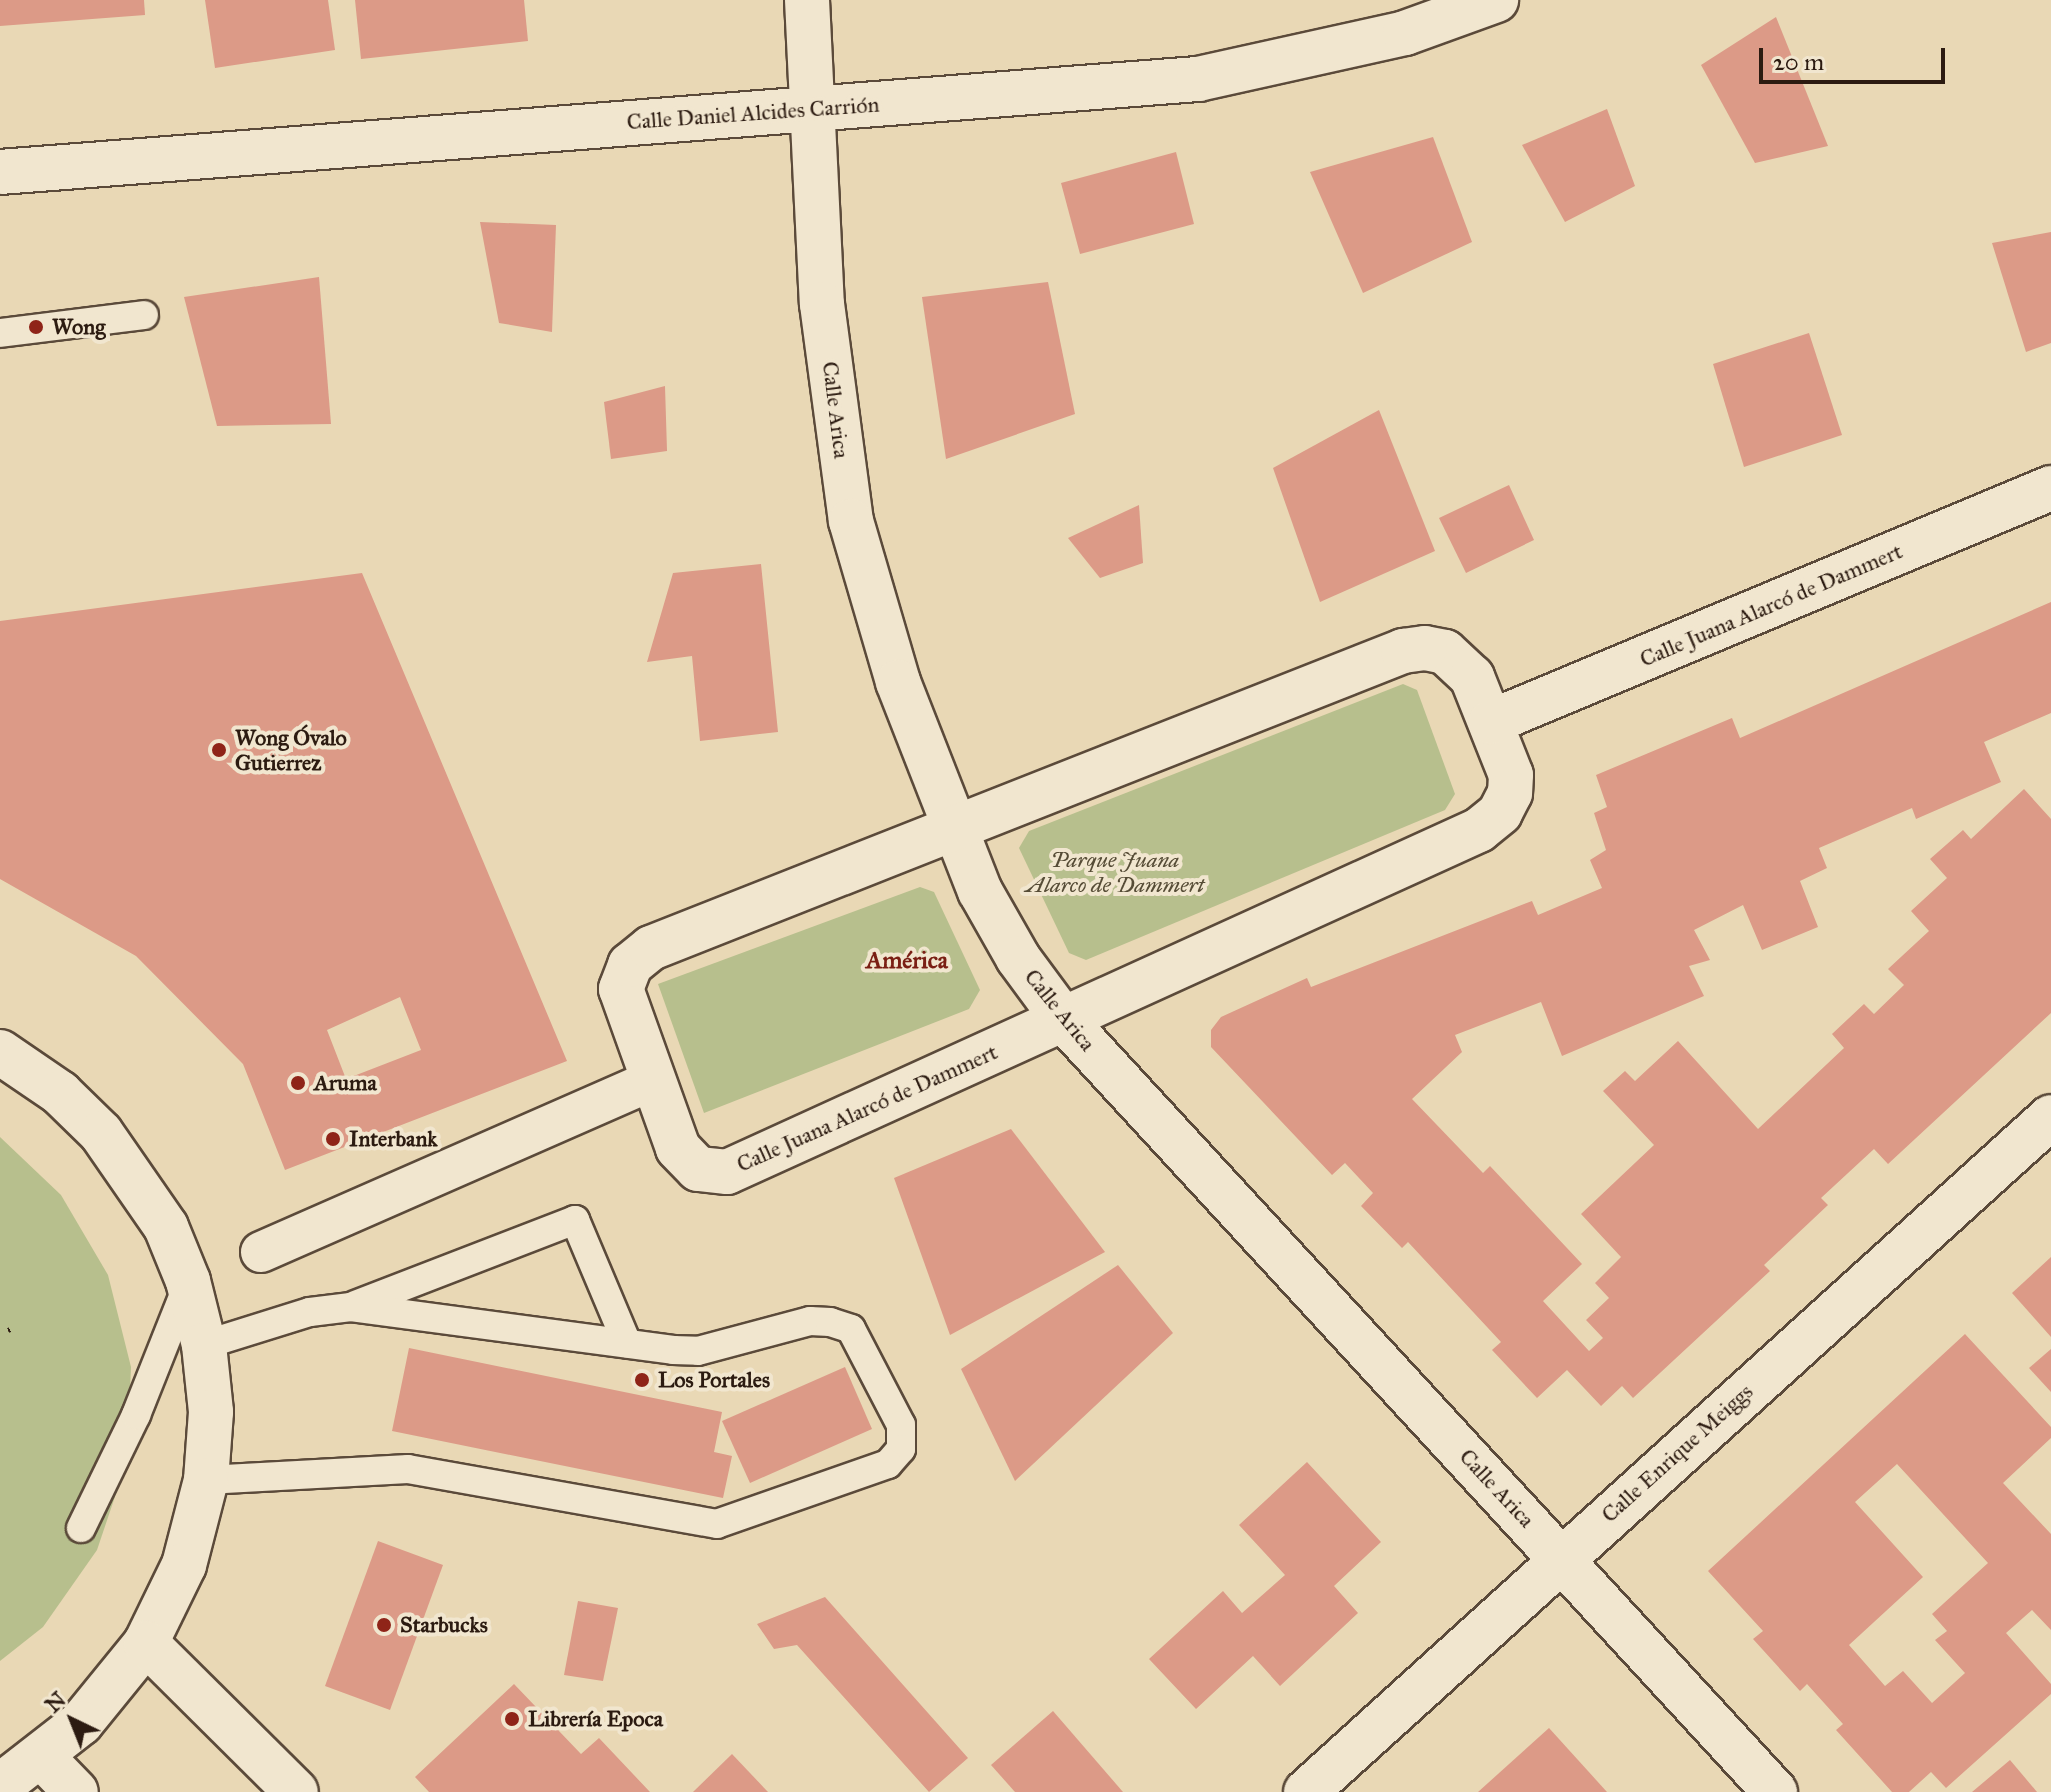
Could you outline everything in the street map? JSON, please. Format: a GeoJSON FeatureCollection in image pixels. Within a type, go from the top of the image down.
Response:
{"type":"FeatureCollection","features":[{"type":"Feature","properties":{"kind":"street","name":"Calle Arica"},"geometry":{"type":"LineString","coordinates":[[807,0],[816,107],[822,304],[851,521],[898,682],[980,891],[1018,958],[1063,1019],[1775,1792]]}},
{"type":"Feature","properties":{"kind":"street","name":"Calle Daniel Alcides Carrión"},"geometry":{"type":"LineString","coordinates":[[0,172],[1198,79],[1405,33],[1496,0]]}},
{"type":"Feature","properties":{"kind":"street","name":"Calle Juana Alarcó de Dammert"},"geometry":{"type":"LineString","coordinates":[[1491,722],[2051,488]]}},
{"type":"Feature","properties":{"kind":"street","name":"Calle Juana Alarcó de Dammert"},"geometry":{"type":"LineString","coordinates":[[1403,651],[1445,652],[1461,662],[1491,722],[1511,775],[1510,793],[1500,813],[1479,830],[727,1172],[698,1169],[678,1148],[621,989],[630,965],[651,948],[1403,651]]}},
{"type":"Feature","properties":{"kind":"street"},"geometry":{"type":"LineString","coordinates":[[0,1786],[43,1758],[116,1685],[146,1643],[184,1565],[206,1480],[211,1412],[204,1345],[188,1281],[166,1227],[101,1133],[60,1093],[4,1056]]}},
{"type":"Feature","properties":{"kind":"street"},"geometry":{"type":"LineString","coordinates":[[275,1247],[653,1080]]}},
{"type":"Feature","properties":{"kind":"street","name":"Calle Enrique Meiggs"},"geometry":{"type":"LineString","coordinates":[[1306,1792],[1560,1558],[2051,1117]]}},
{"type":"Feature","properties":{"kind":"street"},"geometry":{"type":"LineString","coordinates":[[146,1643],[296,1792]]}},
{"type":"Feature","properties":{"kind":"street"},"geometry":{"type":"LineString","coordinates":[[43,1758],[76,1792]]}},
{"type":"Feature","properties":{"kind":"lane"},"geometry":{"type":"LineString","coordinates":[[0,333],[144,315]]}},
{"type":"Feature","properties":{"kind":"lane"},"geometry":{"type":"LineString","coordinates":[[351,1307],[567,1219],[581,1225],[627,1343]]}},
{"type":"Feature","properties":{"kind":"lane"},"geometry":{"type":"LineString","coordinates":[[81,1528],[136,1415],[188,1281]]}},
{"type":"Feature","properties":{"kind":"lane"},"geometry":{"type":"LineString","coordinates":[[204,1345],[310,1312],[351,1307],[698,1351],[810,1321],[851,1329],[901,1425],[901,1449],[888,1464],[717,1524],[408,1469],[206,1480]]}},
{"type":"Feature","properties":{"kind":"green space","name":"Parque Juana Alarco de Dammert"},"geometry":{"type":"Polygon","coordinates":[[[1403,684],[1417,690],[1455,794],[1445,810],[1086,960],[1069,953],[1019,848],[1029,831],[1403,684]]]}},
{"type":"Feature","properties":{"kind":"green space"},"geometry":{"type":"Polygon","coordinates":[[[920,887],[934,892],[980,990],[969,1009],[704,1113],[658,984],[920,887]]]}},
{"type":"Feature","properties":{"kind":"green space"},"geometry":{"type":"Polygon","coordinates":[[[0,1137],[61,1195],[108,1275],[131,1367],[127,1461],[97,1550],[43,1627],[0,1661],[0,1137]]]}},
{"type":"Feature","properties":{"kind":"building"},"geometry":{"type":"Polygon","coordinates":[[[0,0],[144,0],[145,15],[0,26],[0,0]]]}},
{"type":"Feature","properties":{"kind":"building"},"geometry":{"type":"Polygon","coordinates":[[[205,0],[328,0],[335,50],[215,68],[205,0]]]}},
{"type":"Feature","properties":{"kind":"building"},"geometry":{"type":"Polygon","coordinates":[[[355,0],[524,0],[528,41],[361,59],[355,0]]]}},
{"type":"Feature","properties":{"kind":"building"},"geometry":{"type":"Polygon","coordinates":[[[1776,17],[1828,146],[1755,163],[1701,65],[1776,17]]]}},
{"type":"Feature","properties":{"kind":"building"},"geometry":{"type":"Polygon","coordinates":[[[1607,109],[1635,186],[1565,222],[1522,145],[1607,109]]]}},
{"type":"Feature","properties":{"kind":"building"},"geometry":{"type":"Polygon","coordinates":[[[1433,137],[1472,242],[1363,293],[1310,172],[1433,137]]]}},
{"type":"Feature","properties":{"kind":"building"},"geometry":{"type":"Polygon","coordinates":[[[1176,152],[1194,224],[1080,254],[1061,183],[1176,152]]]}},
{"type":"Feature","properties":{"kind":"building"},"geometry":{"type":"Polygon","coordinates":[[[480,222],[556,225],[552,332],[499,323],[480,222]]]}},
{"type":"Feature","properties":{"kind":"building"},"geometry":{"type":"Polygon","coordinates":[[[2051,232],[2051,343],[2026,352],[1992,243],[2051,232]]]}},
{"type":"Feature","properties":{"kind":"building"},"geometry":{"type":"Polygon","coordinates":[[[319,277],[331,424],[217,426],[184,297],[319,277]]]}},
{"type":"Feature","properties":{"kind":"building"},"geometry":{"type":"Polygon","coordinates":[[[1048,282],[1075,414],[946,459],[922,297],[1048,282]]]}},
{"type":"Feature","properties":{"kind":"building"},"geometry":{"type":"Polygon","coordinates":[[[1809,333],[1842,435],[1744,467],[1713,364],[1809,333]]]}},
{"type":"Feature","properties":{"kind":"building"},"geometry":{"type":"Polygon","coordinates":[[[665,386],[667,451],[611,459],[604,402],[665,386]]]}},
{"type":"Feature","properties":{"kind":"building"},"geometry":{"type":"Polygon","coordinates":[[[1379,410],[1435,551],[1320,602],[1273,468],[1379,410]]]}},
{"type":"Feature","properties":{"kind":"building"},"geometry":{"type":"Polygon","coordinates":[[[1509,485],[1534,540],[1466,573],[1439,518],[1509,485]]]}},
{"type":"Feature","properties":{"kind":"building"},"geometry":{"type":"Polygon","coordinates":[[[1139,505],[1143,563],[1100,578],[1068,538],[1139,505]]]}},
{"type":"Feature","properties":{"kind":"building"},"geometry":{"type":"Polygon","coordinates":[[[761,564],[778,732],[700,741],[692,656],[647,662],[673,573],[761,564]]]}},
{"type":"Feature","properties":{"kind":"building","name":"Wong Óvalo Gutierrez"},"geometry":{"type":"Polygon","coordinates":[[[362,573],[567,1061],[285,1170],[243,1064],[136,956],[0,879],[0,621],[362,573]],[[400,997],[327,1030],[346,1079],[421,1050],[400,997]]]}},
{"type":"Feature","properties":{"kind":"building"},"geometry":{"type":"Polygon","coordinates":[[[2051,602],[2051,713],[1984,742],[2001,782],[1916,819],[1912,808],[1819,848],[1827,868],[1800,881],[1818,927],[1762,950],[1743,905],[1694,930],[1710,960],[1689,966],[1704,996],[1562,1056],[1541,1002],[1455,1035],[1462,1052],[1412,1099],[1483,1173],[1490,1166],[1582,1264],[1543,1301],[1589,1351],[1603,1338],[1586,1320],[1609,1298],[1595,1283],[1621,1257],[1581,1214],[1654,1145],[1603,1091],[1625,1071],[1635,1081],[1678,1041],[1758,1129],[1844,1048],[1832,1034],[1864,1004],[1874,1014],[1904,985],[1888,969],[1929,931],[1911,911],[1947,878],[1930,859],[1963,830],[1971,839],[2024,789],[2051,819],[2051,1013],[1888,1164],[1874,1149],[1821,1198],[1828,1205],[1764,1265],[1770,1271],[1633,1398],[1622,1386],[1601,1406],[1567,1370],[1537,1398],[1492,1350],[1501,1342],[1408,1242],[1402,1248],[1361,1206],[1373,1193],[1345,1163],[1332,1175],[1211,1047],[1211,1030],[1221,1017],[1307,978],[1311,987],[1532,901],[1538,915],[1602,888],[1590,860],[1606,850],[1594,813],[1607,807],[1596,775],[1732,718],[1740,738],[2051,602]]]}},
{"type":"Feature","properties":{"kind":"building"},"geometry":{"type":"Polygon","coordinates":[[[1011,1129],[1105,1252],[950,1335],[894,1178],[1011,1129]]]}},
{"type":"Feature","properties":{"kind":"building"},"geometry":{"type":"Polygon","coordinates":[[[2051,1257],[2051,1337],[2012,1293],[2051,1257]]]}},
{"type":"Feature","properties":{"kind":"building"},"geometry":{"type":"Polygon","coordinates":[[[1118,1265],[1173,1333],[1015,1481],[961,1369],[1118,1265]]]}},
{"type":"Feature","properties":{"kind":"building"},"geometry":{"type":"Polygon","coordinates":[[[1965,1334],[2051,1427],[2051,1438],[2003,1483],[2051,1534],[2051,1630],[2032,1610],[2006,1633],[2051,1684],[2051,1694],[1946,1788],[1931,1772],[1909,1792],[1892,1792],[1836,1730],[1843,1724],[1807,1684],[1800,1691],[1753,1639],[1763,1631],[1708,1571],[1965,1334]],[[1897,1464],[1855,1502],[1923,1577],[1849,1645],[1885,1686],[1903,1671],[1932,1703],[1965,1673],[1935,1640],[1947,1631],[1932,1614],[1988,1563],[1897,1464]]]}},
{"type":"Feature","properties":{"kind":"building"},"geometry":{"type":"Polygon","coordinates":[[[409,1348],[722,1412],[714,1452],[732,1456],[723,1498],[392,1431],[409,1348]]]}},
{"type":"Feature","properties":{"kind":"building"},"geometry":{"type":"Polygon","coordinates":[[[2051,1349],[2051,1392],[2029,1368],[2051,1349]]]}},
{"type":"Feature","properties":{"kind":"building"},"geometry":{"type":"Polygon","coordinates":[[[845,1367],[872,1429],[750,1483],[722,1421],[845,1367]]]}},
{"type":"Feature","properties":{"kind":"building"},"geometry":{"type":"Polygon","coordinates":[[[1307,1462],[1381,1542],[1334,1586],[1358,1613],[1280,1686],[1253,1656],[1196,1709],[1149,1659],[1223,1591],[1242,1613],[1285,1575],[1239,1525],[1307,1462]]]}},
{"type":"Feature","properties":{"kind":"building","name":"Starbucks"},"geometry":{"type":"Polygon","coordinates":[[[378,1541],[443,1565],[390,1710],[325,1686],[378,1541]]]}},
{"type":"Feature","properties":{"kind":"building"},"geometry":{"type":"Polygon","coordinates":[[[825,1597],[968,1758],[929,1792],[797,1645],[774,1649],[757,1624],[825,1597]]]}},
{"type":"Feature","properties":{"kind":"building"},"geometry":{"type":"Polygon","coordinates":[[[578,1601],[618,1608],[603,1681],[564,1675],[578,1601]]]}},
{"type":"Feature","properties":{"kind":"building","name":"Librería Epoca"},"geometry":{"type":"Polygon","coordinates":[[[514,1684],[581,1754],[599,1738],[650,1792],[429,1792],[415,1777],[514,1684]]]}},
{"type":"Feature","properties":{"kind":"building"},"geometry":{"type":"Polygon","coordinates":[[[1053,1711],[1123,1792],[1015,1792],[991,1765],[1053,1711]]]}},
{"type":"Feature","properties":{"kind":"building"},"geometry":{"type":"Polygon","coordinates":[[[1549,1728],[1607,1792],[1478,1792],[1549,1728]]]}},
{"type":"Feature","properties":{"kind":"building"},"geometry":{"type":"Polygon","coordinates":[[[732,1754],[768,1792],[693,1792],[732,1754]]]}},
{"type":"Feature","properties":{"kind":"building"},"geometry":{"type":"Polygon","coordinates":[[[2010,1760],[2037,1792],[1972,1792],[2010,1760]]]}},
{"type":"Feature","properties":{"kind":"place","name":"Wong"},"geometry":{"type":"Point","coordinates":[36,327]}},
{"type":"Feature","properties":{"kind":"place","name":"Wong Óvalo Gutierrez"},"geometry":{"type":"Point","coordinates":[219,750]}},
{"type":"Feature","properties":{"kind":"place","name":"Aruma"},"geometry":{"type":"Point","coordinates":[298,1083]}},
{"type":"Feature","properties":{"kind":"place","name":"Interbank"},"geometry":{"type":"Point","coordinates":[333,1139]}},
{"type":"Feature","properties":{"kind":"place","name":"Los Portales"},"geometry":{"type":"Point","coordinates":[642,1380]}},
{"type":"Feature","properties":{"kind":"place","name":"Starbucks"},"geometry":{"type":"Point","coordinates":[384,1625]}},
{"type":"Feature","properties":{"kind":"place","name":"Librería Epoca"},"geometry":{"type":"Point","coordinates":[512,1719]}},
{"type":"Feature","properties":{"kind":"district","name":"América"},"geometry":{"type":"Point","coordinates":[907,961]}}]}
